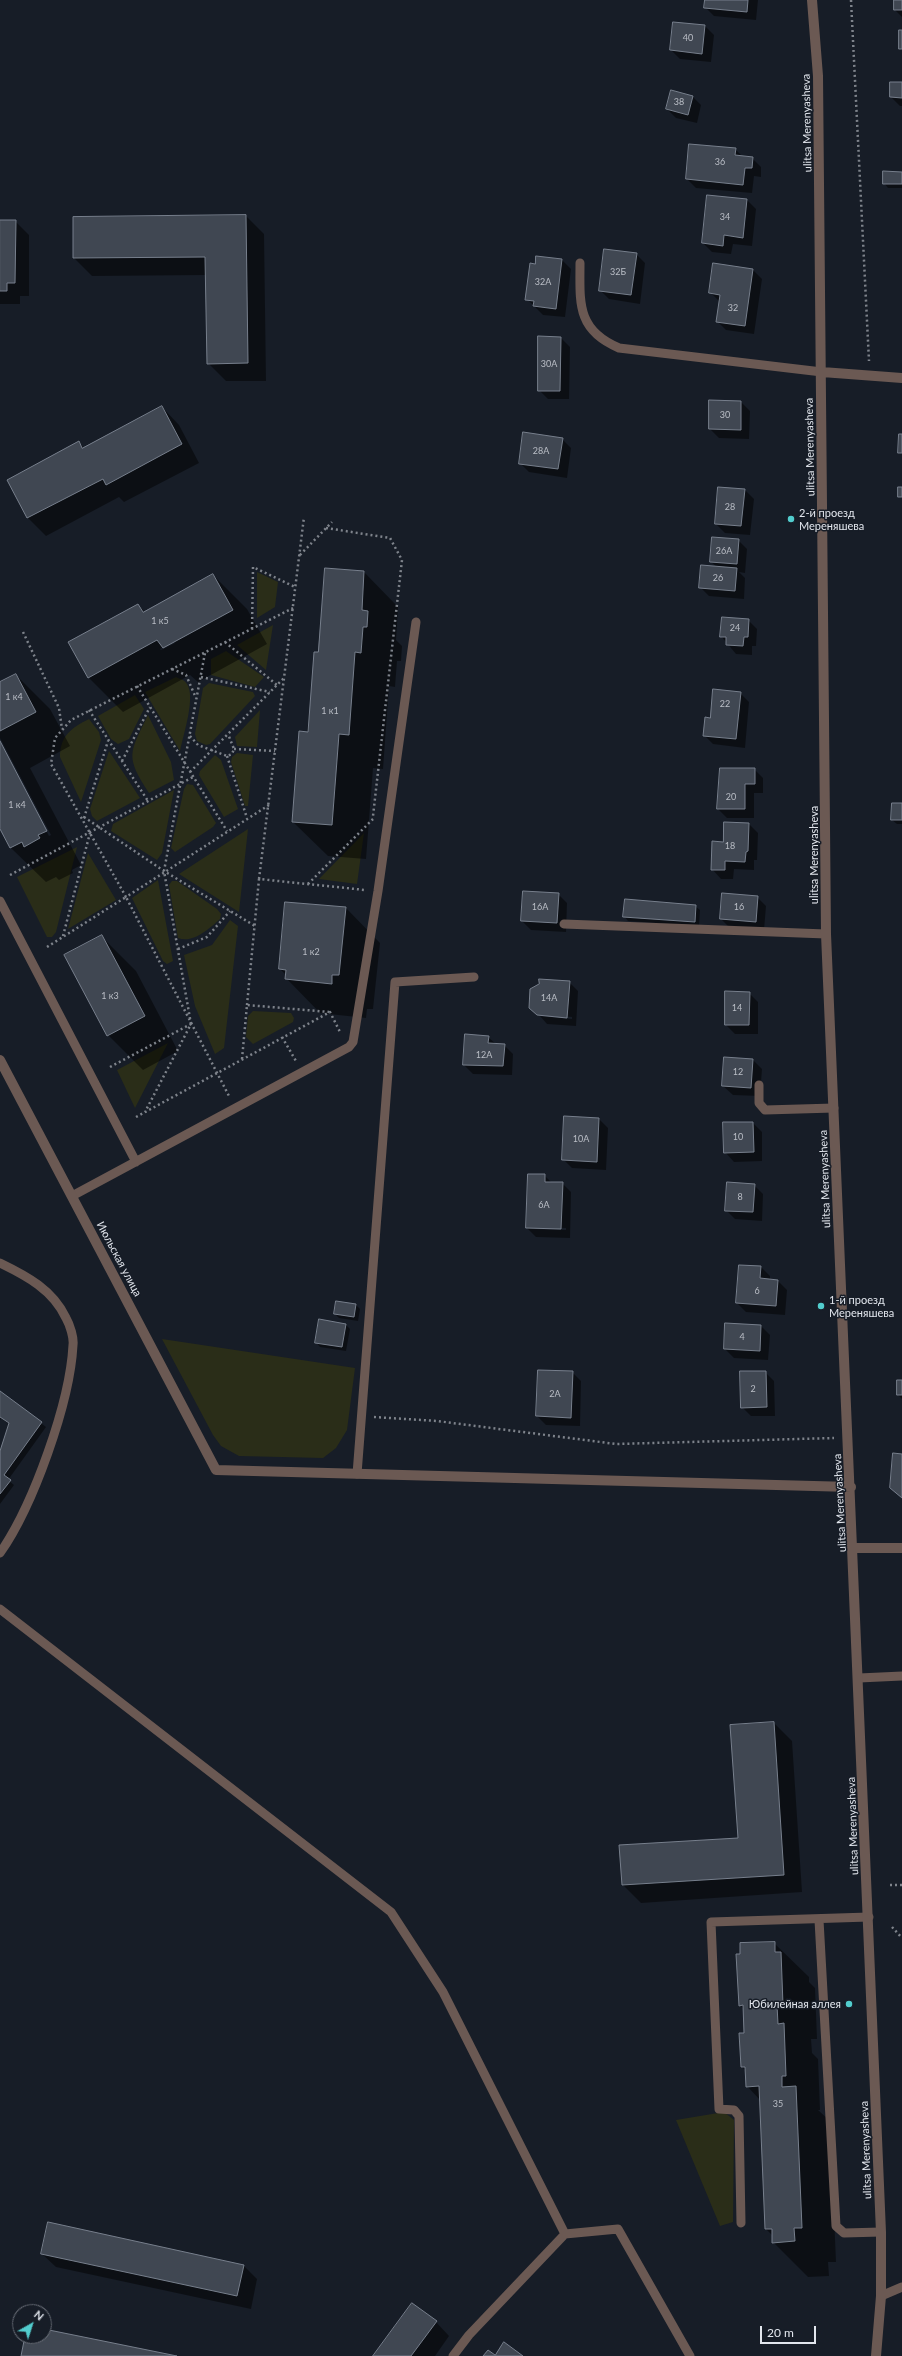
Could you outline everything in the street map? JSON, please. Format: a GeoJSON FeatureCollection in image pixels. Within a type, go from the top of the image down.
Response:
{"type":"FeatureCollection","features":[{"type":"Feature","properties":{"kind":"street","name":"ulitsa Merenyasheva"},"geometry":{"type":"LineString","coordinates":[[812,0],[818,76],[822,372],[826,934],[854,1548],[881,2232],[881,2296],[876,2356]]}},
{"type":"Feature","properties":{"kind":"street"},"geometry":{"type":"LineString","coordinates":[[822,372],[902,378]]}},
{"type":"Feature","properties":{"kind":"street","name":"Июльская улица"},"geometry":{"type":"LineString","coordinates":[[0,1060],[216,1470],[357,1474]]}},
{"type":"Feature","properties":{"kind":"street"},"geometry":{"type":"LineString","coordinates":[[357,1474],[851,1487]]}},
{"type":"Feature","properties":{"kind":"street"},"geometry":{"type":"LineString","coordinates":[[854,1548],[902,1548]]}},
{"type":"Feature","properties":{"kind":"lane"},"geometry":{"type":"LineString","coordinates":[[580,263],[580,304],[588,324],[605,342],[619,348],[822,372]]}},
{"type":"Feature","properties":{"kind":"lane"},"geometry":{"type":"LineString","coordinates":[[72,1196],[303,1074],[349,1047],[354,1040],[378,891],[416,622]]}},
{"type":"Feature","properties":{"kind":"lane"},"geometry":{"type":"LineString","coordinates":[[0,901],[136,1162]]}},
{"type":"Feature","properties":{"kind":"lane"},"geometry":{"type":"LineString","coordinates":[[564,924],[826,934]]}},
{"type":"Feature","properties":{"kind":"lane"},"geometry":{"type":"LineString","coordinates":[[357,1474],[395,982],[474,977]]}},
{"type":"Feature","properties":{"kind":"lane"},"geometry":{"type":"LineString","coordinates":[[759,1085],[759,1103],[765,1110],[834,1108]]}},
{"type":"Feature","properties":{"kind":"lane"},"geometry":{"type":"LineString","coordinates":[[0,1263],[37,1282],[53,1298],[67,1319],[73,1343],[67,1385],[58,1422],[32,1490],[10,1539],[0,1553]]}},
{"type":"Feature","properties":{"kind":"lane"},"geometry":{"type":"LineString","coordinates":[[0,1609],[391,1912],[443,1992],[565,2234]]}},
{"type":"Feature","properties":{"kind":"lane"},"geometry":{"type":"LineString","coordinates":[[859,1678],[902,1676]]}},
{"type":"Feature","properties":{"kind":"lane"},"geometry":{"type":"LineString","coordinates":[[741,2224],[739,2116],[734,2110],[719,2109],[711,1922],[819,1920],[869,1917]]}},
{"type":"Feature","properties":{"kind":"lane"},"geometry":{"type":"LineString","coordinates":[[819,1920],[836,2226],[844,2233],[881,2232]]}},
{"type":"Feature","properties":{"kind":"lane"},"geometry":{"type":"LineString","coordinates":[[453,2356],[469,2335],[565,2234],[618,2229],[690,2356]]}},
{"type":"Feature","properties":{"kind":"lane"},"geometry":{"type":"LineString","coordinates":[[881,2296],[902,2286]]}},
{"type":"Feature","properties":{"kind":"path"},"geometry":{"type":"LineString","coordinates":[[851,0],[870,376]]}},
{"type":"Feature","properties":{"kind":"path"},"geometry":{"type":"LineString","coordinates":[[242,1059],[259,879],[304,517]]}},
{"type":"Feature","properties":{"kind":"path"},"geometry":{"type":"LineString","coordinates":[[299,555],[332,522]]}},
{"type":"Feature","properties":{"kind":"path"},"geometry":{"type":"LineString","coordinates":[[326,528],[390,538],[402,560],[372,826]]}},
{"type":"Feature","properties":{"kind":"path"},"geometry":{"type":"LineString","coordinates":[[252,628],[253,567],[295,587]]}},
{"type":"Feature","properties":{"kind":"path"},"geometry":{"type":"LineString","coordinates":[[236,1109],[216,1074],[84,818],[51,764],[55,738],[71,720],[293,608]]}},
{"type":"Feature","properties":{"kind":"path"},"geometry":{"type":"LineString","coordinates":[[23,632],[59,708],[62,730]]}},
{"type":"Feature","properties":{"kind":"path"},"geometry":{"type":"LineString","coordinates":[[225,642],[278,685]]}},
{"type":"Feature","properties":{"kind":"path"},"geometry":{"type":"LineString","coordinates":[[144,1113],[191,1024],[164,871],[205,652]]}},
{"type":"Feature","properties":{"kind":"path"},"geometry":{"type":"LineString","coordinates":[[171,669],[186,675],[197,699]]}},
{"type":"Feature","properties":{"kind":"path"},"geometry":{"type":"LineString","coordinates":[[201,677],[270,692]]}},
{"type":"Feature","properties":{"kind":"path"},"geometry":{"type":"LineString","coordinates":[[190,772],[284,678]]}},
{"type":"Feature","properties":{"kind":"path"},"geometry":{"type":"LineString","coordinates":[[137,686],[227,831]]}},
{"type":"Feature","properties":{"kind":"path"},"geometry":{"type":"LineString","coordinates":[[122,761],[150,707]]}},
{"type":"Feature","properties":{"kind":"path"},"geometry":{"type":"LineString","coordinates":[[89,710],[148,801]]}},
{"type":"Feature","properties":{"kind":"path"},"geometry":{"type":"LineString","coordinates":[[190,734],[198,745],[227,756],[232,754],[234,749],[228,734]]}},
{"type":"Feature","properties":{"kind":"path"},"geometry":{"type":"LineString","coordinates":[[84,818],[108,740]]}},
{"type":"Feature","properties":{"kind":"path"},"geometry":{"type":"LineString","coordinates":[[234,749],[275,752]]}},
{"type":"Feature","properties":{"kind":"path"},"geometry":{"type":"LineString","coordinates":[[227,756],[247,818]]}},
{"type":"Feature","properties":{"kind":"path"},"geometry":{"type":"LineString","coordinates":[[10,875],[193,777]]}},
{"type":"Feature","properties":{"kind":"path"},"geometry":{"type":"LineString","coordinates":[[47,947],[268,805]]}},
{"type":"Feature","properties":{"kind":"path"},"geometry":{"type":"LineString","coordinates":[[84,818],[164,871],[255,926]]}},
{"type":"Feature","properties":{"kind":"path"},"geometry":{"type":"LineString","coordinates":[[308,884],[373,819]]}},
{"type":"Feature","properties":{"kind":"path"},"geometry":{"type":"LineString","coordinates":[[63,937],[90,832]]}},
{"type":"Feature","properties":{"kind":"path"},"geometry":{"type":"LineString","coordinates":[[259,879],[378,891]]}},
{"type":"Feature","properties":{"kind":"path"},"geometry":{"type":"LineString","coordinates":[[364,890],[365,882]]}},
{"type":"Feature","properties":{"kind":"path"},"geometry":{"type":"LineString","coordinates":[[178,949],[207,937],[230,911]]}},
{"type":"Feature","properties":{"kind":"path"},"geometry":{"type":"LineString","coordinates":[[247,1005],[330,1012]]}},
{"type":"Feature","properties":{"kind":"path"},"geometry":{"type":"LineString","coordinates":[[330,1012],[349,1047]]}},
{"type":"Feature","properties":{"kind":"path"},"geometry":{"type":"LineString","coordinates":[[136,1117],[330,1012]]}},
{"type":"Feature","properties":{"kind":"path"},"geometry":{"type":"LineString","coordinates":[[110,1067],[191,1024]]}},
{"type":"Feature","properties":{"kind":"path"},"geometry":{"type":"LineString","coordinates":[[282,1038],[303,1074]]}},
{"type":"Feature","properties":{"kind":"path"},"geometry":{"type":"LineString","coordinates":[[361,1416],[437,1421],[616,1444],[848,1438]]}},
{"type":"Feature","properties":{"kind":"path"},"geometry":{"type":"LineString","coordinates":[[890,1885],[902,1885]]}},
{"type":"Feature","properties":{"kind":"path"},"geometry":{"type":"LineString","coordinates":[[892,1927],[902,1938]]}},
{"type":"Feature","properties":{"kind":"green space"},"geometry":{"type":"Polygon","coordinates":[[[257,572],[278,582],[275,607],[257,618],[257,572]]]}},
{"type":"Feature","properties":{"kind":"green space"},"geometry":{"type":"Polygon","coordinates":[[[273,625],[266,670],[237,645],[273,625]]]}},
{"type":"Feature","properties":{"kind":"green space"},"geometry":{"type":"Polygon","coordinates":[[[226,651],[264,677],[255,687],[211,675],[211,659],[226,651]]]}},
{"type":"Feature","properties":{"kind":"green space"},"geometry":{"type":"Polygon","coordinates":[[[176,677],[186,683],[190,698],[190,707],[180,751],[145,692],[176,677]]]}},
{"type":"Feature","properties":{"kind":"green space"},"geometry":{"type":"Polygon","coordinates":[[[209,683],[253,692],[255,696],[210,744],[206,745],[197,741],[195,734],[203,688],[209,683]]]}},
{"type":"Feature","properties":{"kind":"green space"},"geometry":{"type":"Polygon","coordinates":[[[135,695],[144,709],[129,739],[118,744],[111,739],[98,716],[135,695]]]}},
{"type":"Feature","properties":{"kind":"green space"},"geometry":{"type":"Polygon","coordinates":[[[260,710],[257,747],[237,746],[235,737],[260,710]]]}},
{"type":"Feature","properties":{"kind":"green space"},"geometry":{"type":"Polygon","coordinates":[[[148,715],[171,762],[174,780],[149,793],[136,771],[132,755],[137,738],[148,715]]]}},
{"type":"Feature","properties":{"kind":"green space"},"geometry":{"type":"Polygon","coordinates":[[[89,719],[99,732],[101,740],[81,802],[60,757],[64,738],[72,729],[89,719]]]}},
{"type":"Feature","properties":{"kind":"green space"},"geometry":{"type":"Polygon","coordinates":[[[109,751],[140,798],[97,821],[92,816],[90,809],[109,751]]]}},
{"type":"Feature","properties":{"kind":"green space"},"geometry":{"type":"Polygon","coordinates":[[[237,753],[253,755],[248,806],[245,806],[231,762],[232,757],[237,753]]]}},
{"type":"Feature","properties":{"kind":"green space"},"geometry":{"type":"Polygon","coordinates":[[[215,755],[221,760],[238,809],[224,817],[199,775],[200,771],[215,755]]]}},
{"type":"Feature","properties":{"kind":"green space"},"geometry":{"type":"Polygon","coordinates":[[[187,784],[193,785],[216,823],[213,827],[175,852],[171,848],[184,789],[187,784]]]}},
{"type":"Feature","properties":{"kind":"green space"},"geometry":{"type":"Polygon","coordinates":[[[174,790],[162,853],[157,860],[111,831],[113,824],[174,790]]]}},
{"type":"Feature","properties":{"kind":"green space"},"geometry":{"type":"Polygon","coordinates":[[[248,829],[239,912],[179,874],[248,829]]]}},
{"type":"Feature","properties":{"kind":"green space"},"geometry":{"type":"Polygon","coordinates":[[[364,833],[357,884],[319,879],[364,833]]]}},
{"type":"Feature","properties":{"kind":"green space"},"geometry":{"type":"Polygon","coordinates":[[[77,847],[56,932],[52,937],[47,937],[17,877],[77,847]]]}},
{"type":"Feature","properties":{"kind":"green space"},"geometry":{"type":"Polygon","coordinates":[[[88,853],[116,900],[68,929],[88,853]]]}},
{"type":"Feature","properties":{"kind":"green space"},"geometry":{"type":"Polygon","coordinates":[[[158,880],[173,961],[167,964],[163,961],[132,898],[158,880]]]}},
{"type":"Feature","properties":{"kind":"green space"},"geometry":{"type":"Polygon","coordinates":[[[172,881],[177,881],[217,909],[221,914],[220,919],[206,931],[195,937],[189,939],[178,938],[169,885],[172,881]]]}},
{"type":"Feature","properties":{"kind":"green space"},"geometry":{"type":"Polygon","coordinates":[[[230,920],[238,926],[224,1048],[215,1054],[195,1006],[184,955],[212,945],[230,920]]]}},
{"type":"Feature","properties":{"kind":"green space"},"geometry":{"type":"Polygon","coordinates":[[[253,1011],[291,1013],[294,1018],[293,1022],[253,1044],[246,1037],[248,1016],[253,1011]]]}},
{"type":"Feature","properties":{"kind":"green space"},"geometry":{"type":"Polygon","coordinates":[[[168,1043],[135,1108],[117,1070],[168,1043]]]}},
{"type":"Feature","properties":{"kind":"green space"},"geometry":{"type":"Polygon","coordinates":[[[162,1339],[355,1368],[347,1430],[336,1448],[323,1458],[239,1456],[221,1446],[213,1435],[162,1339]]]}},
{"type":"Feature","properties":{"kind":"green space"},"geometry":{"type":"Polygon","coordinates":[[[724,2112],[734,2120],[733,2222],[720,2226],[676,2120],[724,2112]]]}},
{"type":"Feature","properties":{"kind":"building"},"geometry":{"type":"Polygon","coordinates":[[[705,0],[748,0],[747,12],[704,8],[705,0]]]}},
{"type":"Feature","properties":{"kind":"building"},"geometry":{"type":"Polygon","coordinates":[[[894,0],[902,0],[902,10],[894,10],[894,0]]]}},
{"type":"Feature","properties":{"kind":"building"},"geometry":{"type":"Polygon","coordinates":[[[673,22],[705,25],[702,54],[670,50],[673,22]]]}},
{"type":"Feature","properties":{"kind":"building"},"geometry":{"type":"Polygon","coordinates":[[[899,30],[902,30],[902,49],[899,49],[899,30]]]}},
{"type":"Feature","properties":{"kind":"building"},"geometry":{"type":"Polygon","coordinates":[[[890,82],[902,82],[902,98],[890,97],[890,82]]]}},
{"type":"Feature","properties":{"kind":"building"},"geometry":{"type":"Polygon","coordinates":[[[671,90],[693,96],[688,115],[666,109],[671,90]]]}},
{"type":"Feature","properties":{"kind":"building"},"geometry":{"type":"Polygon","coordinates":[[[689,144],[736,148],[735,155],[753,157],[752,168],[745,168],[743,185],[686,179],[689,144]]]}},
{"type":"Feature","properties":{"kind":"building"},"geometry":{"type":"Polygon","coordinates":[[[883,171],[902,172],[902,184],[883,184],[883,171]]]}},
{"type":"Feature","properties":{"kind":"building"},"geometry":{"type":"Polygon","coordinates":[[[707,195],[747,199],[743,238],[724,235],[723,246],[702,243],[707,195]]]}},
{"type":"Feature","properties":{"kind":"building"},"geometry":{"type":"Polygon","coordinates":[[[246,215],[248,363],[207,364],[205,257],[73,258],[73,217],[246,215]]]}},
{"type":"Feature","properties":{"kind":"building"},"geometry":{"type":"Polygon","coordinates":[[[0,220],[16,220],[15,283],[7,283],[7,291],[0,291],[0,220]]]}},
{"type":"Feature","properties":{"kind":"building"},"geometry":{"type":"Polygon","coordinates":[[[604,249],[637,253],[631,295],[599,291],[604,249]]]}},
{"type":"Feature","properties":{"kind":"building"},"geometry":{"type":"Polygon","coordinates":[[[536,256],[562,259],[556,309],[533,306],[534,301],[525,300],[530,263],[535,264],[536,256]]]}},
{"type":"Feature","properties":{"kind":"building"},"geometry":{"type":"Polygon","coordinates":[[[713,263],[753,269],[745,326],[716,322],[720,295],[709,293],[713,263]]]}},
{"type":"Feature","properties":{"kind":"building"},"geometry":{"type":"Polygon","coordinates":[[[538,336],[561,337],[560,391],[538,391],[538,336]]]}},
{"type":"Feature","properties":{"kind":"building"},"geometry":{"type":"Polygon","coordinates":[[[709,400],[741,401],[741,430],[709,429],[709,400]]]}},
{"type":"Feature","properties":{"kind":"building"},"geometry":{"type":"Polygon","coordinates":[[[162,406],[182,444],[106,485],[103,479],[27,518],[7,480],[79,441],[82,448],[162,406]]]}},
{"type":"Feature","properties":{"kind":"building"},"geometry":{"type":"Polygon","coordinates":[[[523,432],[563,438],[558,469],[519,464],[523,432]]]}},
{"type":"Feature","properties":{"kind":"building"},"geometry":{"type":"Polygon","coordinates":[[[899,434],[902,434],[902,453],[898,453],[899,434]]]}},
{"type":"Feature","properties":{"kind":"building"},"geometry":{"type":"Polygon","coordinates":[[[718,487],[745,489],[741,526],[715,524],[718,487]]]}},
{"type":"Feature","properties":{"kind":"building"},"geometry":{"type":"Polygon","coordinates":[[[898,487],[902,487],[902,497],[898,497],[898,487]]]}},
{"type":"Feature","properties":{"kind":"building"},"geometry":{"type":"Polygon","coordinates":[[[712,537],[739,539],[737,564],[710,562],[712,537]]]}},
{"type":"Feature","properties":{"kind":"building"},"geometry":{"type":"Polygon","coordinates":[[[701,565],[737,568],[735,591],[699,588],[701,565]]]}},
{"type":"Feature","properties":{"kind":"building"},"geometry":{"type":"Polygon","coordinates":[[[325,568],[364,571],[362,610],[368,611],[367,627],[363,627],[361,653],[355,652],[349,735],[339,734],[332,825],[292,822],[299,731],[308,732],[314,652],[318,652],[325,568]]]}},
{"type":"Feature","properties":{"kind":"building"},"geometry":{"type":"Polygon","coordinates":[[[213,574],[233,610],[163,648],[157,640],[88,678],[68,642],[138,604],[143,612],[213,574]]]}},
{"type":"Feature","properties":{"kind":"building"},"geometry":{"type":"Polygon","coordinates":[[[722,617],[749,619],[748,637],[744,637],[743,646],[726,645],[726,637],[720,637],[722,617]]]}},
{"type":"Feature","properties":{"kind":"building"},"geometry":{"type":"Polygon","coordinates":[[[16,674],[36,712],[0,731],[0,682],[16,674]]]}},
{"type":"Feature","properties":{"kind":"building"},"geometry":{"type":"Polygon","coordinates":[[[713,689],[741,692],[736,739],[703,736],[705,717],[710,718],[713,689]]]}},
{"type":"Feature","properties":{"kind":"building"},"geometry":{"type":"Polygon","coordinates":[[[0,741],[47,831],[38,835],[40,838],[24,847],[22,842],[10,848],[0,829],[0,741]]]}},
{"type":"Feature","properties":{"kind":"building"},"geometry":{"type":"Polygon","coordinates":[[[720,768],[755,768],[755,784],[745,784],[745,809],[717,809],[720,768]]]}},
{"type":"Feature","properties":{"kind":"building"},"geometry":{"type":"Polygon","coordinates":[[[892,803],[902,803],[902,820],[891,820],[892,803]]]}},
{"type":"Feature","properties":{"kind":"building"},"geometry":{"type":"Polygon","coordinates":[[[724,822],[749,823],[748,851],[746,852],[745,862],[725,861],[725,870],[711,870],[712,841],[723,842],[724,822]]]}},
{"type":"Feature","properties":{"kind":"building"},"geometry":{"type":"Polygon","coordinates":[[[523,891],[559,893],[557,923],[521,921],[523,891]]]}},
{"type":"Feature","properties":{"kind":"building"},"geometry":{"type":"Polygon","coordinates":[[[722,893],[758,896],[756,922],[720,919],[722,893]]]}},
{"type":"Feature","properties":{"kind":"building"},"geometry":{"type":"Polygon","coordinates":[[[625,899],[696,905],[695,922],[623,917],[625,899]]]}},
{"type":"Feature","properties":{"kind":"building"},"geometry":{"type":"Polygon","coordinates":[[[285,902],[346,907],[339,975],[332,975],[332,984],[285,979],[286,970],[279,969],[285,902]]]}},
{"type":"Feature","properties":{"kind":"building"},"geometry":{"type":"Polygon","coordinates":[[[102,935],[145,1016],[107,1036],[64,955],[102,935]]]}},
{"type":"Feature","properties":{"kind":"building"},"geometry":{"type":"Polygon","coordinates":[[[539,979],[570,981],[567,1018],[537,1015],[529,1008],[530,989],[539,984],[539,979]]]}},
{"type":"Feature","properties":{"kind":"building"},"geometry":{"type":"Polygon","coordinates":[[[725,991],[750,992],[749,1025],[725,1025],[725,991]]]}},
{"type":"Feature","properties":{"kind":"building"},"geometry":{"type":"Polygon","coordinates":[[[465,1034],[489,1036],[488,1043],[505,1044],[503,1066],[463,1065],[465,1034]]]}},
{"type":"Feature","properties":{"kind":"building"},"geometry":{"type":"Polygon","coordinates":[[[724,1057],[753,1059],[751,1088],[722,1086],[724,1057]]]}},
{"type":"Feature","properties":{"kind":"building"},"geometry":{"type":"Polygon","coordinates":[[[564,1116],[599,1118],[597,1162],[562,1160],[564,1116]]]}},
{"type":"Feature","properties":{"kind":"building"},"geometry":{"type":"Polygon","coordinates":[[[723,1122],[753,1122],[754,1152],[724,1153],[723,1122]]]}},
{"type":"Feature","properties":{"kind":"building"},"geometry":{"type":"Polygon","coordinates":[[[528,1174],[545,1174],[545,1182],[563,1182],[561,1229],[526,1228],[528,1174]]]}},
{"type":"Feature","properties":{"kind":"building"},"geometry":{"type":"Polygon","coordinates":[[[727,1182],[755,1184],[753,1212],[725,1211],[727,1182]]]}},
{"type":"Feature","properties":{"kind":"building"},"geometry":{"type":"Polygon","coordinates":[[[739,1265],[761,1266],[760,1278],[778,1280],[776,1306],[736,1303],[739,1265]]]}},
{"type":"Feature","properties":{"kind":"building"},"geometry":{"type":"Polygon","coordinates":[[[336,1301],[356,1304],[354,1317],[334,1314],[336,1301]]]}},
{"type":"Feature","properties":{"kind":"building"},"geometry":{"type":"Polygon","coordinates":[[[319,1319],[346,1324],[342,1347],[315,1343],[319,1319]]]}},
{"type":"Feature","properties":{"kind":"building"},"geometry":{"type":"Polygon","coordinates":[[[725,1323],[761,1325],[760,1351],[724,1349],[725,1323]]]}},
{"type":"Feature","properties":{"kind":"building"},"geometry":{"type":"Polygon","coordinates":[[[538,1370],[573,1371],[571,1418],[536,1416],[538,1370]]]}},
{"type":"Feature","properties":{"kind":"building"},"geometry":{"type":"Polygon","coordinates":[[[740,1371],[766,1371],[767,1407],[741,1408],[740,1371]]]}},
{"type":"Feature","properties":{"kind":"building"},"geometry":{"type":"Polygon","coordinates":[[[897,1380],[902,1380],[902,1395],[897,1395],[897,1380]]]}},
{"type":"Feature","properties":{"kind":"building"},"geometry":{"type":"Polygon","coordinates":[[[0,1391],[42,1422],[4,1475],[11,1480],[0,1494],[0,1451],[9,1423],[0,1417],[0,1391]]]}},
{"type":"Feature","properties":{"kind":"building"},"geometry":{"type":"Polygon","coordinates":[[[893,1453],[902,1454],[902,1498],[890,1488],[893,1453]]]}},
{"type":"Feature","properties":{"kind":"building"},"geometry":{"type":"Polygon","coordinates":[[[774,1722],[784,1875],[622,1885],[619,1845],[738,1838],[730,1725],[774,1722]]]}},
{"type":"Feature","properties":{"kind":"building"},"geometry":{"type":"Polygon","coordinates":[[[775,1942],[775,1952],[781,1952],[783,2005],[777,2005],[778,2024],[784,2023],[786,2076],[782,2076],[782,2087],[796,2086],[802,2228],[794,2228],[795,2241],[772,2243],[772,2229],[765,2229],[759,2086],[746,2087],[745,2067],[741,2067],[739,2033],[744,2033],[743,2005],[739,2006],[736,1954],[740,1954],[740,1943],[775,1942]]]}},
{"type":"Feature","properties":{"kind":"building"},"geometry":{"type":"Polygon","coordinates":[[[48,2222],[244,2265],[237,2296],[41,2254],[48,2222]]]}},
{"type":"Feature","properties":{"kind":"building"},"geometry":{"type":"Polygon","coordinates":[[[412,2303],[437,2321],[411,2356],[373,2356],[412,2303]]]}},
{"type":"Feature","properties":{"kind":"building"},"geometry":{"type":"Polygon","coordinates":[[[52,2331],[177,2356],[21,2356],[23,2344],[52,2344],[52,2331]]]}},
{"type":"Feature","properties":{"kind":"building"},"geometry":{"type":"Polygon","coordinates":[[[504,2342],[523,2356],[483,2356],[488,2350],[495,2355],[504,2342]]]}},
{"type":"Feature","properties":{"kind":"place","name":"2-й проезд Мереняшева"},"geometry":{"type":"Point","coordinates":[791,519]}},
{"type":"Feature","properties":{"kind":"place","name":"1-й проезд Мереняшева"},"geometry":{"type":"Point","coordinates":[821,1306]}},
{"type":"Feature","properties":{"kind":"place","name":"Юбилейная аллея"},"geometry":{"type":"Point","coordinates":[849,2004]}}]}
